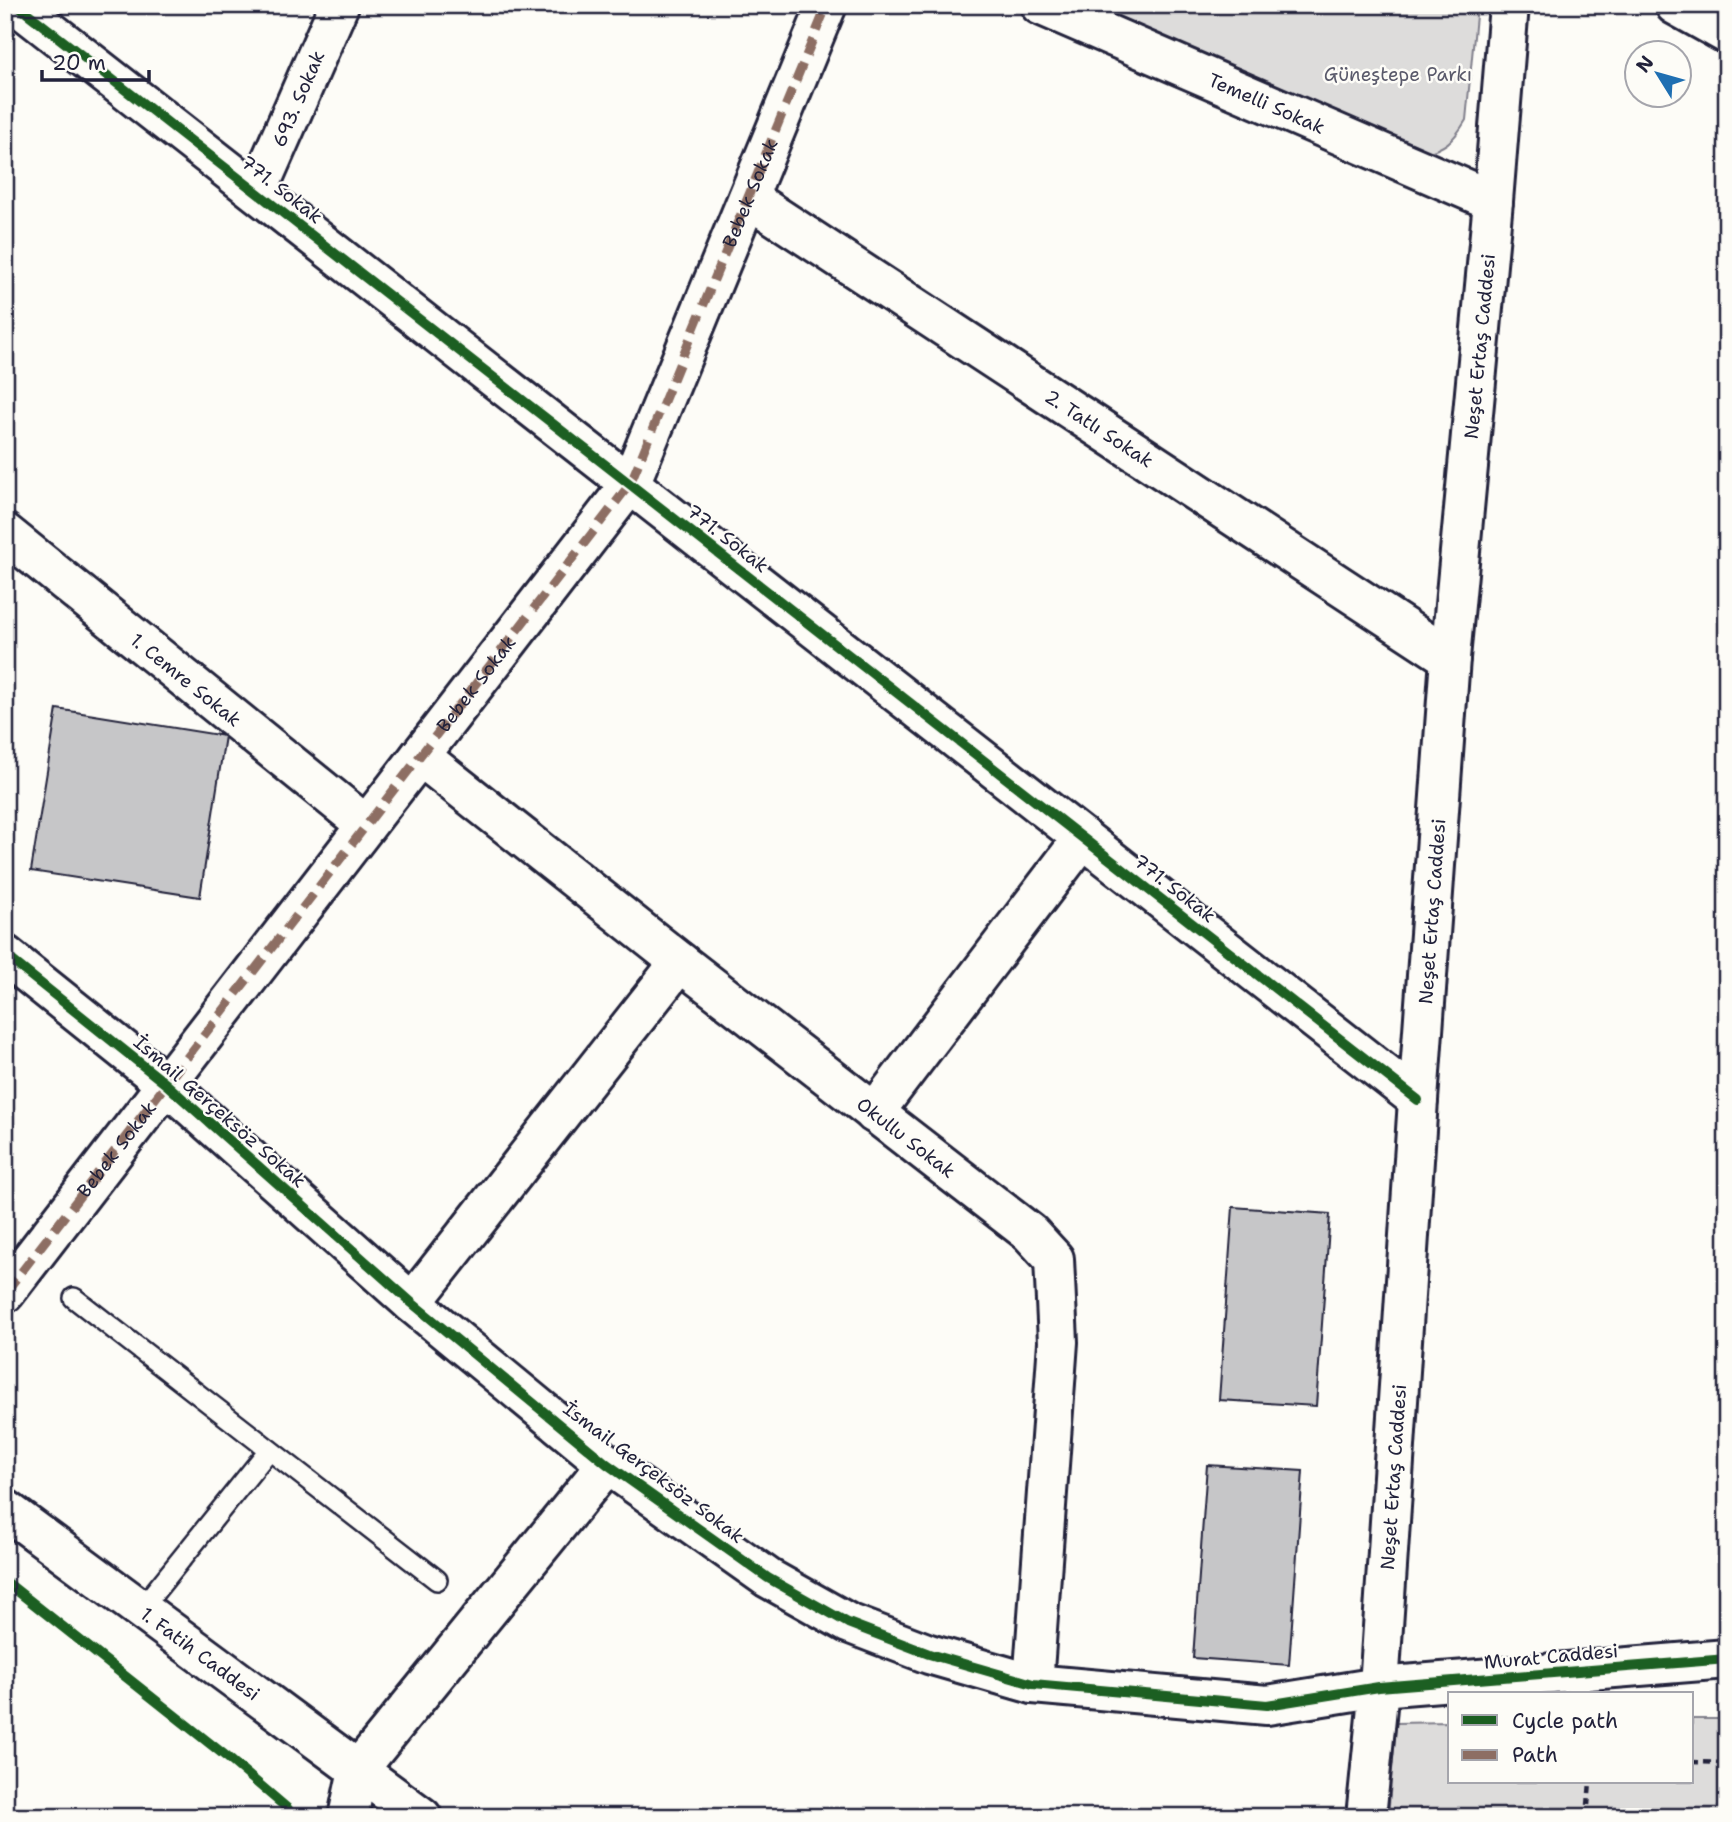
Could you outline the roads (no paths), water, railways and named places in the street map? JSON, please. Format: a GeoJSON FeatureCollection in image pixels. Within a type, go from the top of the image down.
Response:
{"type":"FeatureCollection","features":[{"type":"Feature","properties":{"kind":"street","name":"771. Sokak"},"geometry":{"type":"LineString","coordinates":[[17,5],[1418,1100]]}},
{"type":"Feature","properties":{"kind":"street","name":"693. Sokak"},"geometry":{"type":"LineString","coordinates":[[257,192],[339,5]]}},
{"type":"Feature","properties":{"kind":"street","name":"Bebek Sokak"},"geometry":{"type":"LineString","coordinates":[[5,1293],[630,484],[827,5]]}},
{"type":"Feature","properties":{"kind":"street","name":"Temelli Sokak"},"geometry":{"type":"LineString","coordinates":[[1040,5],[1493,201]]}},
{"type":"Feature","properties":{"kind":"street","name":"Neşet Ertaş Caddesi"},"geometry":{"type":"LineString","coordinates":[[1366,1817],[1379,1687],[1450,658],[1509,5]]}},
{"type":"Feature","properties":{"kind":"street"},"geometry":{"type":"LineString","coordinates":[[1675,5],[1727,34]]}},
{"type":"Feature","properties":{"kind":"street","name":"2. Tatlı Sokak"},"geometry":{"type":"LineString","coordinates":[[748,198],[1450,658]]}},
{"type":"Feature","properties":{"kind":"street","name":"1. Cemre Sokak"},"geometry":{"type":"LineString","coordinates":[[5,533],[366,825]]}},
{"type":"Feature","properties":{"kind":"street","name":"Okullu Sokak"},"geometry":{"type":"LineString","coordinates":[[420,756],[680,962],[1030,1233],[1054,1259],[1058,1342],[1033,1684]]}},
{"type":"Feature","properties":{"kind":"street"},"geometry":{"type":"LineString","coordinates":[[874,1113],[1083,838]]}},
{"type":"Feature","properties":{"kind":"street","name":"İsmail Gerçeksöz Sokak"},"geometry":{"type":"LineString","coordinates":[[5,955],[166,1084],[412,1303],[607,1464],[768,1578],[848,1623],[929,1654],[1033,1684],[1267,1705],[1379,1687]]}},
{"type":"Feature","properties":{"kind":"street"},"geometry":{"type":"LineString","coordinates":[[412,1303],[680,962]]}},
{"type":"Feature","properties":{"kind":"street"},"geometry":{"type":"LineString","coordinates":[[348,1817],[358,1770],[607,1464]]}},
{"type":"Feature","properties":{"kind":"street","name":"1. Fatih Caddesi"},"geometry":{"type":"LineString","coordinates":[[5,1509],[422,1817]]}},
{"type":"Feature","properties":{"kind":"street","name":"Murat Caddesi"},"geometry":{"type":"LineString","coordinates":[[1379,1687],[1727,1659]]}},
{"type":"Feature","properties":{"kind":"lane"},"geometry":{"type":"LineString","coordinates":[[74,1298],[437,1580]]}},
{"type":"Feature","properties":{"kind":"lane"},"geometry":{"type":"LineString","coordinates":[[141,1609],[269,1450]]}},
{"type":"Feature","properties":{"kind":"park label","name":"Güneştepe Parkı"},"geometry":{"type":"Point","coordinates":[1398,74]}}]}
